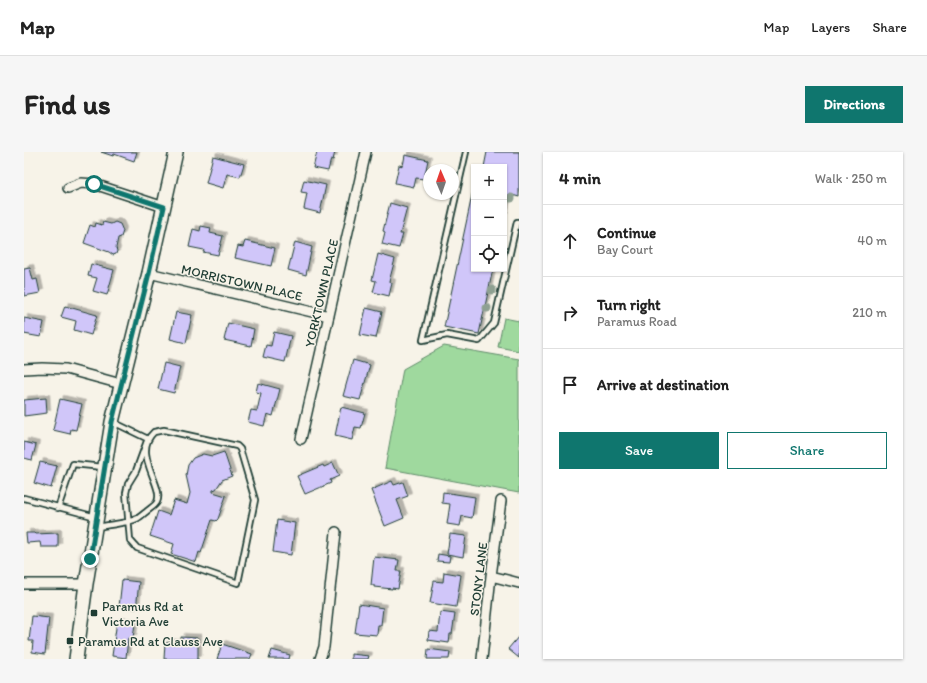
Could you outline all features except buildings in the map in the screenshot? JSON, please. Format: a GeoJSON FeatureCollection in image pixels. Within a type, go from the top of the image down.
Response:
{"type":"FeatureCollection","features":[{"type":"Feature","properties":{"kind":"main road"},"geometry":{"type":"LineString","coordinates":[[76,659],[86,584],[112,422],[149,273],[176,152]]}},
{"type":"Feature","properties":{"kind":"street","name":"YORKTOWN PLACE"},"geometry":{"type":"LineString","coordinates":[[301,439],[366,152]]}},
{"type":"Feature","properties":{"kind":"street"},"geometry":{"type":"LineString","coordinates":[[68,188],[82,183],[94,184],[164,207]]}},
{"type":"Feature","properties":{"kind":"street","name":"MORRISTOWN PLACE"},"geometry":{"type":"LineString","coordinates":[[149,273],[329,316]]}},
{"type":"Feature","properties":{"kind":"street"},"geometry":{"type":"LineString","coordinates":[[24,369],[66,369],[121,384]]}},
{"type":"Feature","properties":{"kind":"street","name":"STONY LANE"},"geometry":{"type":"LineString","coordinates":[[482,659],[501,502]]}},
{"type":"Feature","properties":{"kind":"street"},"geometry":{"type":"LineString","coordinates":[[320,659],[324,648],[336,532]]}},
{"type":"Feature","properties":{"kind":"street"},"geometry":{"type":"LineString","coordinates":[[491,576],[519,583]]}},
{"type":"Feature","properties":{"kind":"street"},"geometry":{"type":"LineString","coordinates":[[24,584],[86,584]]}},
{"type":"Feature","properties":{"kind":"lane"},"geometry":{"type":"LineString","coordinates":[[466,152],[423,340],[447,335],[479,341],[494,323],[516,222],[519,222]]}},
{"type":"Feature","properties":{"kind":"lane"},"geometry":{"type":"LineString","coordinates":[[112,422],[147,440]]}},
{"type":"Feature","properties":{"kind":"lane"},"geometry":{"type":"LineString","coordinates":[[164,430],[238,446],[240,449],[255,500],[238,583],[137,548],[130,540],[126,492],[128,484],[136,471],[147,440],[154,432],[164,430]]}},
{"type":"Feature","properties":{"kind":"lane"},"geometry":{"type":"LineString","coordinates":[[24,498],[58,508],[96,523],[120,522],[136,519],[157,503],[159,495],[148,465],[147,440]]}},
{"type":"Feature","properties":{"kind":"lane"},"geometry":{"type":"LineString","coordinates":[[58,508],[73,464],[104,467]]}},
{"type":"Feature","properties":{"kind":"green space"},"geometry":{"type":"Polygon","coordinates":[[[504,318],[519,321],[519,351],[498,347],[504,318]]]}},
{"type":"Feature","properties":{"kind":"green space"},"geometry":{"type":"Polygon","coordinates":[[[444,346],[519,359],[519,493],[385,468],[403,369],[444,346]]]}},
{"type":"Feature","properties":{"kind":"place","name":"Paramus Rd at Victoria Ave"},"geometry":{"type":"Point","coordinates":[94,613]}},
{"type":"Feature","properties":{"kind":"place","name":"Paramus Rd at Clauss Ave"},"geometry":{"type":"Point","coordinates":[70,641]}},
{"type":"Feature","properties":{"kind":"route"},"geometry":{"type":"LineString","coordinates":[[90,559],[100,489],[112,422],[164,207],[94,184]]}}]}
